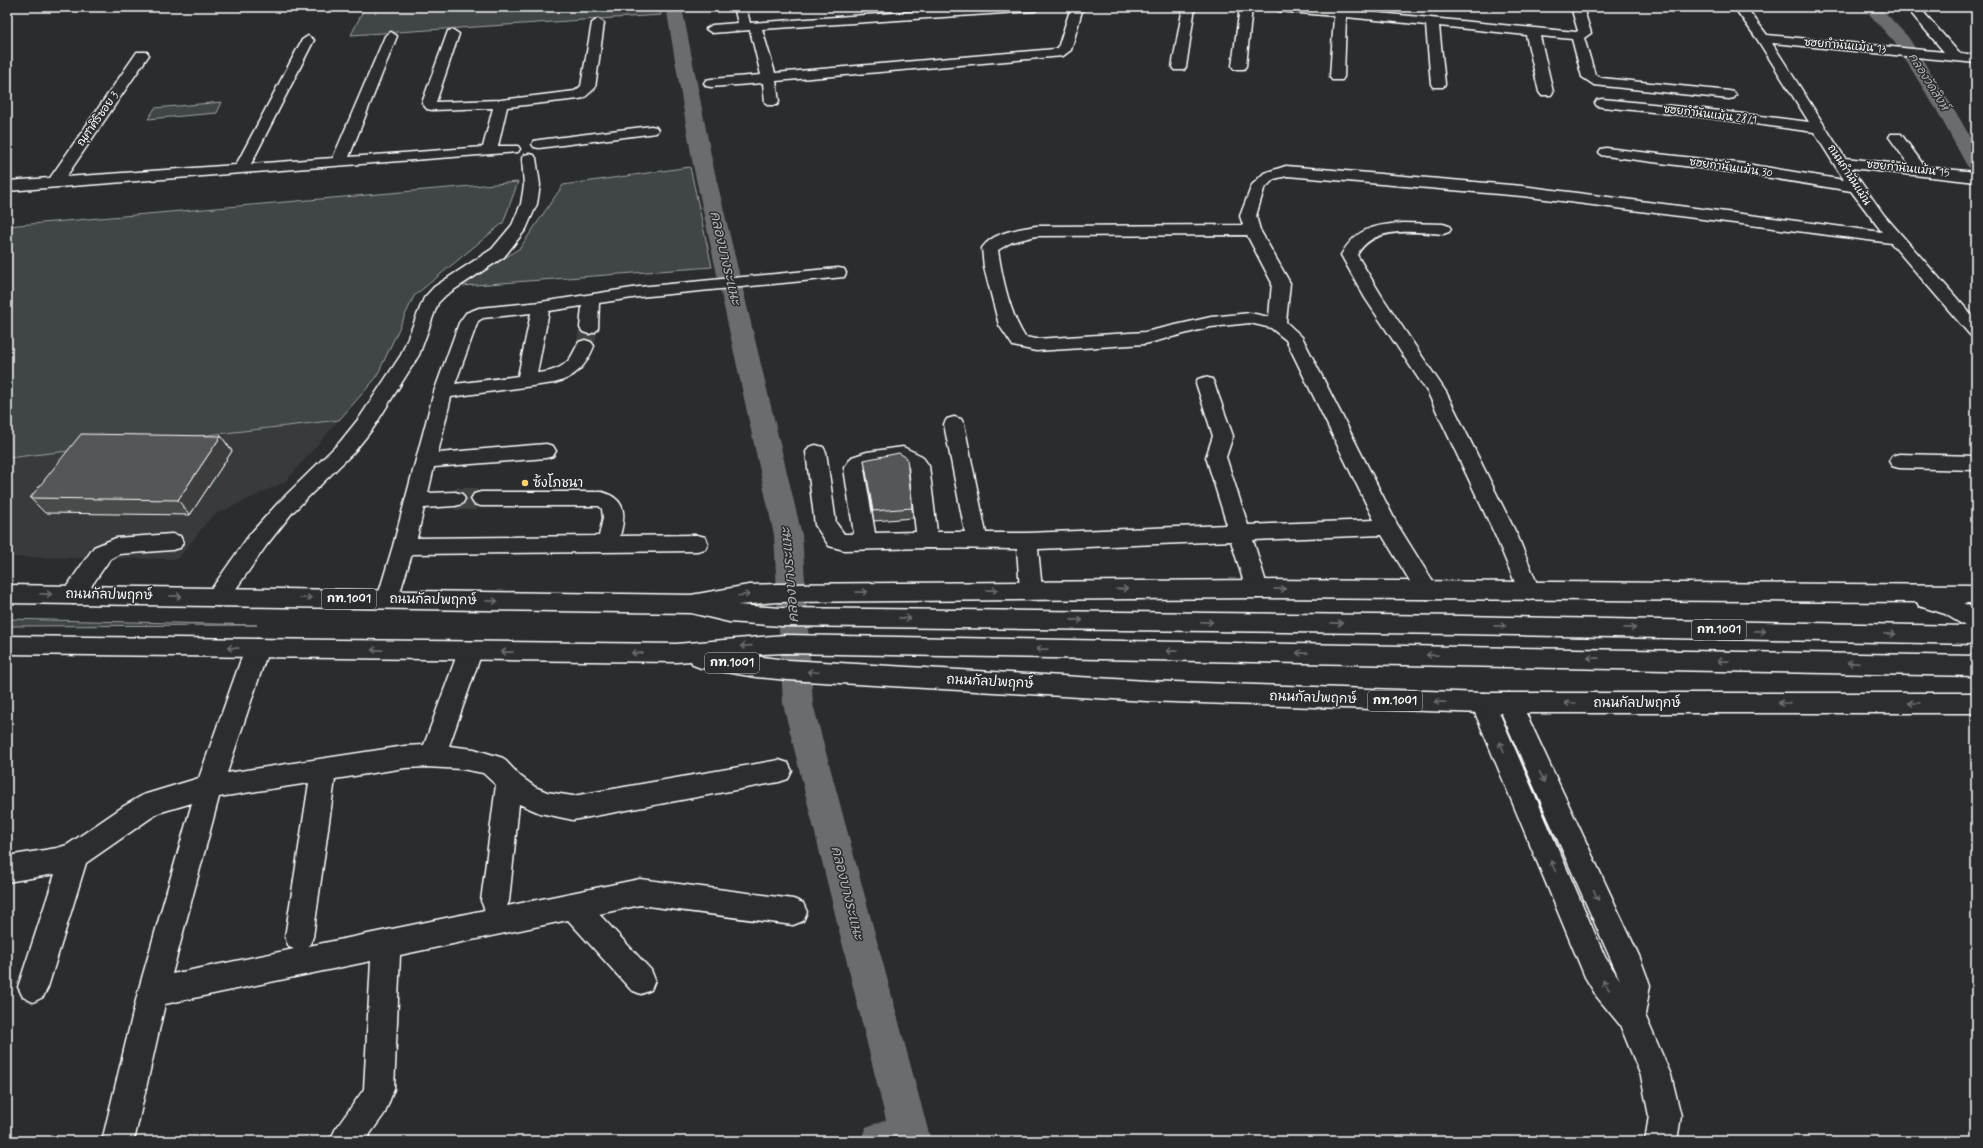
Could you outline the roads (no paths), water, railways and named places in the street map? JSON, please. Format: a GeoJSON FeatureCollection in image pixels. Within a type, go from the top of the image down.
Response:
{"type":"FeatureCollection","features":[{"type":"Feature","properties":{"kind":"street"},"geometry":{"type":"LineString","coordinates":[[740,7],[750,27],[769,78],[772,102]]}},
{"type":"Feature","properties":{"kind":"street"},"geometry":{"type":"LineString","coordinates":[[712,29],[1035,7]]}},
{"type":"Feature","properties":{"kind":"street"},"geometry":{"type":"LineString","coordinates":[[711,83],[1058,53],[1064,50],[1078,7]]}},
{"type":"Feature","properties":{"kind":"street"},"geometry":{"type":"LineString","coordinates":[[1179,67],[1189,7]]}},
{"type":"Feature","properties":{"kind":"street"},"geometry":{"type":"LineString","coordinates":[[1239,66],[1246,7]]}},
{"type":"Feature","properties":{"kind":"street"},"geometry":{"type":"LineString","coordinates":[[1279,7],[1577,36],[1585,33],[1577,7]]}},
{"type":"Feature","properties":{"kind":"street","name":"ถนนกำนันแม้น"},"geometry":{"type":"LineString","coordinates":[[1740,7],[1763,38],[1818,128],[1878,218],[1976,331]]}},
{"type":"Feature","properties":{"kind":"street"},"geometry":{"type":"LineString","coordinates":[[1912,7],[1938,35],[1954,57]]}},
{"type":"Feature","properties":{"kind":"street"},"geometry":{"type":"LineString","coordinates":[[1337,77],[1340,13]]}},
{"type":"Feature","properties":{"kind":"street"},"geometry":{"type":"LineString","coordinates":[[1432,21],[1438,84]]}},
{"type":"Feature","properties":{"kind":"street"},"geometry":{"type":"LineString","coordinates":[[453,34],[429,103],[432,106],[439,107],[501,104],[570,97],[585,92],[588,88],[598,23]]}},
{"type":"Feature","properties":{"kind":"street"},"geometry":{"type":"LineString","coordinates":[[1532,31],[1546,92]]}},
{"type":"Feature","properties":{"kind":"street"},"geometry":{"type":"LineString","coordinates":[[339,162],[391,36]]}},
{"type":"Feature","properties":{"kind":"street"},"geometry":{"type":"LineString","coordinates":[[1577,36],[1589,78],[1592,80],[1614,84],[1729,95]]}},
{"type":"Feature","properties":{"kind":"street","name":"ซฮยกำนันแม้น 13"},"geometry":{"type":"LineString","coordinates":[[1763,38],[1976,59]]}},
{"type":"Feature","properties":{"kind":"street"},"geometry":{"type":"LineString","coordinates":[[241,169],[308,40]]}},
{"type":"Feature","properties":{"kind":"street","name":"ณุศาศิริซอย 3"},"geometry":{"type":"LineString","coordinates":[[54,183],[142,55]]}},
{"type":"Feature","properties":{"kind":"street","name":"ซฮยกำนันแม้น 28/1"},"geometry":{"type":"LineString","coordinates":[[1602,103],[1703,113],[1818,128]]}},
{"type":"Feature","properties":{"kind":"street"},"geometry":{"type":"LineString","coordinates":[[489,151],[501,104]]}},
{"type":"Feature","properties":{"kind":"street"},"geometry":{"type":"LineString","coordinates":[[7,186],[513,149],[511,154],[516,158],[534,151],[651,130]]}},
{"type":"Feature","properties":{"kind":"street"},"geometry":{"type":"LineString","coordinates":[[1896,137],[1920,170]]}},
{"type":"Feature","properties":{"kind":"street"},"geometry":{"type":"LineString","coordinates":[[218,597],[258,540],[285,508],[347,447],[367,422],[410,355],[430,302],[440,291],[498,253],[520,226],[530,197],[534,151]]}},
{"type":"Feature","properties":{"kind":"street","name":"ซฮยกำนันแม้น 30"},"geometry":{"type":"LineString","coordinates":[[1606,152],[1746,169],[1856,187]]}},
{"type":"Feature","properties":{"kind":"street","name":"ซฮยกำนันแม้น 15"},"geometry":{"type":"LineString","coordinates":[[1841,162],[1976,177]]}},
{"type":"Feature","properties":{"kind":"street"},"geometry":{"type":"LineString","coordinates":[[1277,324],[1280,283],[1252,230],[1248,216],[1257,188],[1269,176],[1286,171],[1522,191],[1896,239]]}},
{"type":"Feature","properties":{"kind":"street"},"geometry":{"type":"LineString","coordinates":[[1443,229],[1392,228],[1367,234],[1352,245],[1349,255],[1374,298],[1437,392],[1508,537],[1529,591]]}},
{"type":"Feature","properties":{"kind":"street"},"geometry":{"type":"LineString","coordinates":[[1252,230],[1036,231],[1014,236],[998,242],[990,248],[992,267],[1008,326],[1019,342],[1036,345],[1144,338],[1211,322],[1250,318],[1277,324],[1293,337],[1388,527],[1427,590]]}},
{"type":"Feature","properties":{"kind":"street"},"geometry":{"type":"LineString","coordinates":[[388,599],[416,502],[443,392],[468,323],[472,317],[485,312],[541,307],[639,292],[838,273]]}},
{"type":"Feature","properties":{"kind":"street"},"geometry":{"type":"LineString","coordinates":[[589,328],[591,300]]}},
{"type":"Feature","properties":{"kind":"street"},"geometry":{"type":"LineString","coordinates":[[526,382],[541,307]]}},
{"type":"Feature","properties":{"kind":"street"},"geometry":{"type":"LineString","coordinates":[[443,392],[554,378],[569,370],[579,361],[585,346]]}},
{"type":"Feature","properties":{"kind":"street"},"geometry":{"type":"LineString","coordinates":[[1205,383],[1223,436],[1216,457],[1258,589]]}},
{"type":"Feature","properties":{"kind":"street"},"geometry":{"type":"LineString","coordinates":[[954,424],[976,541]]}},
{"type":"Feature","properties":{"kind":"street"},"geometry":{"type":"LineString","coordinates":[[426,461],[546,451]]}},
{"type":"Feature","properties":{"kind":"street"},"geometry":{"type":"LineString","coordinates":[[816,452],[826,525],[837,540],[844,542],[927,540],[1027,541],[1388,527]]}},
{"type":"Feature","properties":{"kind":"street"},"geometry":{"type":"LineString","coordinates":[[866,542],[854,468],[859,462],[867,459],[903,454],[909,456],[919,466],[927,540]]}},
{"type":"Feature","properties":{"kind":"street"},"geometry":{"type":"LineString","coordinates":[[1899,461],[1976,463]]}},
{"type":"Feature","properties":{"kind":"street"},"geometry":{"type":"LineString","coordinates":[[416,502],[455,499]]}},
{"type":"Feature","properties":{"kind":"street"},"geometry":{"type":"LineString","coordinates":[[481,499],[602,499],[609,502],[614,507],[614,514],[607,545]]}},
{"type":"Feature","properties":{"kind":"street"},"geometry":{"type":"LineString","coordinates":[[1027,541],[1031,590]]}},
{"type":"Feature","properties":{"kind":"street"},"geometry":{"type":"LineString","coordinates":[[73,595],[102,553],[116,546],[172,542]]}},
{"type":"Feature","properties":{"kind":"street"},"geometry":{"type":"LineString","coordinates":[[404,546],[697,543]]}},
{"type":"Feature","properties":{"kind":"street","name":"ถนนกัลปพฤกษ์"},"geometry":{"type":"LineString","coordinates":[[7,594],[692,604],[749,594],[1031,590],[1258,589],[1888,592],[1976,594]]}},
{"type":"Feature","properties":{"kind":"street"},"geometry":{"type":"LineString","coordinates":[[1888,592],[1943,604],[1966,614],[1976,621]]}},
{"type":"Feature","properties":{"kind":"street","name":"ถนนกัลปพฤกษ์"},"geometry":{"type":"LineString","coordinates":[[692,604],[729,613],[781,617],[1461,625],[1976,636]]}},
{"type":"Feature","properties":{"kind":"street","name":"ถนนกัลปพฤกษ์"},"geometry":{"type":"LineString","coordinates":[[7,645],[470,652],[676,653],[744,646],[785,644],[827,646],[1471,656],[1976,666]]}},
{"type":"Feature","properties":{"kind":"street"},"geometry":{"type":"LineString","coordinates":[[118,1141],[153,992],[209,787],[257,648]]}},
{"type":"Feature","properties":{"kind":"street"},"geometry":{"type":"LineString","coordinates":[[433,755],[470,652]]}},
{"type":"Feature","properties":{"kind":"street","name":"ถนนกัลปพฤกษ์"},"geometry":{"type":"LineString","coordinates":[[676,653],[756,667],[788,670],[1155,691],[1483,703],[1964,703]]}},
{"type":"Feature","properties":{"kind":"street"},"geometry":{"type":"LineString","coordinates":[[1964,703],[1976,690]]}},
{"type":"Feature","properties":{"kind":"street"},"geometry":{"type":"LineString","coordinates":[[1483,703],[1595,967],[1607,986],[1630,1015],[1656,1075],[1665,1116],[1661,1141]]}},
{"type":"Feature","properties":{"kind":"street"},"geometry":{"type":"LineString","coordinates":[[1509,703],[1630,968],[1636,985],[1630,1015]]}},
{"type":"Feature","properties":{"kind":"street"},"geometry":{"type":"LineString","coordinates":[[7,869],[57,861],[75,855],[133,814],[152,803],[209,787],[405,757],[433,755],[480,762],[495,767],[526,796],[537,801],[573,808],[779,771]]}},
{"type":"Feature","properties":{"kind":"street"},"geometry":{"type":"LineString","coordinates":[[299,937],[324,770]]}},
{"type":"Feature","properties":{"kind":"street"},"geometry":{"type":"LineString","coordinates":[[495,901],[510,782]]}},
{"type":"Feature","properties":{"kind":"street"},"geometry":{"type":"LineString","coordinates":[[33,987],[75,855]]}},
{"type":"Feature","properties":{"kind":"street"},"geometry":{"type":"LineString","coordinates":[[153,992],[574,907],[640,892],[793,912]]}},
{"type":"Feature","properties":{"kind":"street"},"geometry":{"type":"LineString","coordinates":[[574,907],[641,980]]}},
{"type":"Feature","properties":{"kind":"street"},"geometry":{"type":"LineString","coordinates":[[346,1141],[374,1102],[379,1089],[386,945]]}},
{"type":"Feature","properties":{"kind":"waterway","name":"คลองบางระแนะ"},"geometry":{"type":"LineString","coordinates":[[674,7],[703,165],[788,535],[798,704],[909,1134]]}},
{"type":"Feature","properties":{"kind":"waterway","name":"คลองวัดสิงห์"},"geometry":{"type":"LineString","coordinates":[[1871,7],[1902,40],[1945,109],[1976,164]]}},
{"type":"Feature","properties":{"kind":"waterway"},"geometry":{"type":"LineString","coordinates":[[880,1141],[909,1134]]}},
{"type":"Feature","properties":{"kind":"waterway","name":"คลองบางระแนะ"},"geometry":{"type":"LineString","coordinates":[[909,1134],[911,1141]]}},
{"type":"Feature","properties":{"kind":"tunnel"},"geometry":{"type":"LineString","coordinates":[[585,346],[589,328]]}},
{"type":"Feature","properties":{"kind":"tunnel"},"geometry":{"type":"LineString","coordinates":[[455,499],[481,499]]}},
{"type":"Feature","properties":{"kind":"place","name":"ซ้งโภชนา"},"geometry":{"type":"Point","coordinates":[525,483]}}]}
